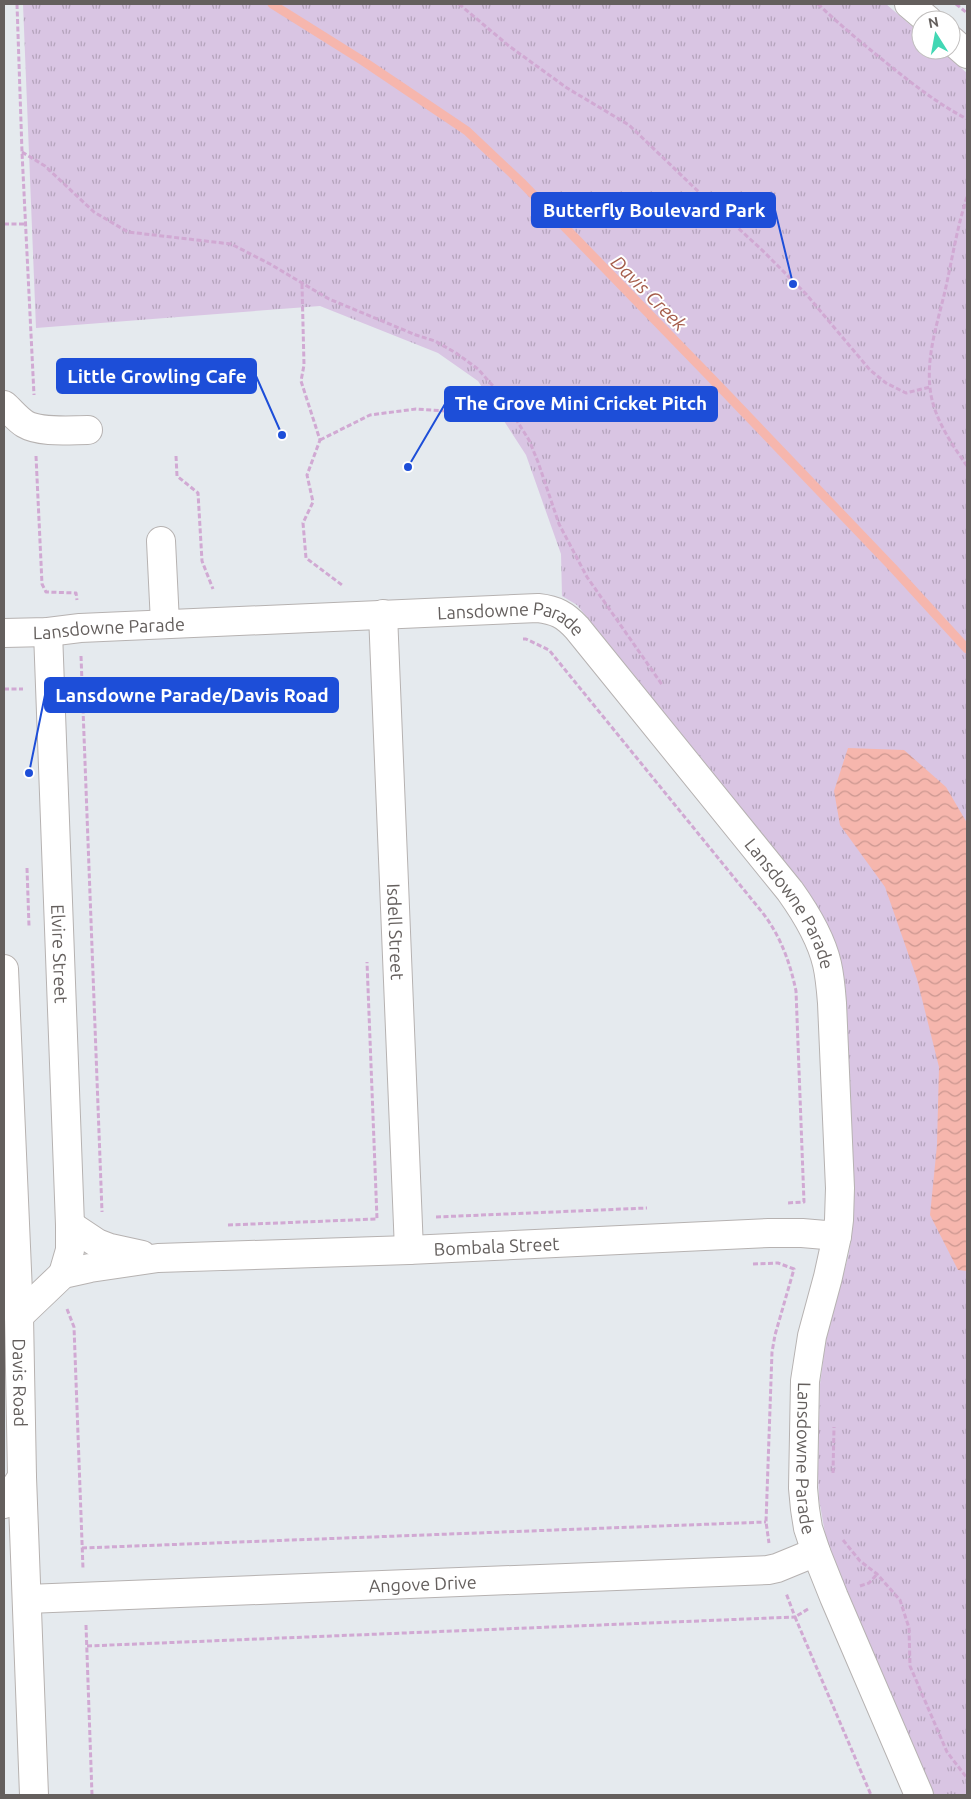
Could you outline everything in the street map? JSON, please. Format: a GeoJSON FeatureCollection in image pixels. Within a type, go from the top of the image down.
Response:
{"type":"FeatureCollection","features":[{"type":"Feature","properties":{"kind":"street"},"geometry":{"type":"LineString","coordinates":[[4,406],[26,424],[35,427],[50,430],[88,430]]}},
{"type":"Feature","properties":{"kind":"street"},"geometry":{"type":"LineString","coordinates":[[161,542],[165,623]]}},
{"type":"Feature","properties":{"kind":"street","name":"Lansdowne Parade"},"geometry":{"type":"LineString","coordinates":[[4,633],[48,632],[80,628],[165,623],[550,609],[560,613],[577,628],[790,890],[801,907],[822,949],[829,975],[832,1003],[840,1188],[837,1236],[812,1336],[805,1380],[803,1488],[808,1528],[834,1597],[919,1795]]}},
{"type":"Feature","properties":{"kind":"street","name":"Isdell Street"},"geometry":{"type":"LineString","coordinates":[[383,614],[409,1250]]}},
{"type":"Feature","properties":{"kind":"street","name":"Elvire Street"},"geometry":{"type":"LineString","coordinates":[[48,632],[70,1225],[70,1250],[62,1274]]}},
{"type":"Feature","properties":{"kind":"street","name":"Davis Road"},"geometry":{"type":"LineString","coordinates":[[4,969],[19,1316],[22,1477],[34,1795]]}},
{"type":"Feature","properties":{"kind":"street","name":"Bombala Street"},"geometry":{"type":"LineString","coordinates":[[70,1225],[97,1243],[110,1248],[158,1258]]}},
{"type":"Feature","properties":{"kind":"street","name":"Bombala Street"},"geometry":{"type":"LineString","coordinates":[[62,1274],[158,1258],[409,1250],[769,1233],[837,1236]]}},
{"type":"Feature","properties":{"kind":"street"},"geometry":{"type":"LineString","coordinates":[[19,1316],[62,1274]]}},
{"type":"Feature","properties":{"kind":"street"},"geometry":{"type":"LineString","coordinates":[[4,1504],[22,1477]]}},
{"type":"Feature","properties":{"kind":"street","name":"Angove Drive"},"geometry":{"type":"LineString","coordinates":[[27,1599],[768,1570],[816,1552]]}},
{"type":"Feature","properties":{"kind":"path"},"geometry":{"type":"LineString","coordinates":[[17,4],[42,584],[46,592],[76,593],[80,628],[102,1220]]}},
{"type":"Feature","properties":{"kind":"path"},"geometry":{"type":"LineString","coordinates":[[459,4],[509,46],[566,88],[629,124],[806,294],[870,370],[886,383],[906,393],[930,387]]}},
{"type":"Feature","properties":{"kind":"path"},"geometry":{"type":"LineString","coordinates":[[818,4],[920,90],[942,106],[967,119]]}},
{"type":"Feature","properties":{"kind":"path"},"geometry":{"type":"LineString","coordinates":[[956,4],[967,13]]}},
{"type":"Feature","properties":{"kind":"path"},"geometry":{"type":"LineString","coordinates":[[22,152],[45,166],[94,212],[128,232],[231,244],[329,299],[408,332],[436,341],[478,369],[500,394],[529,440],[559,524],[583,570],[664,688]]}},
{"type":"Feature","properties":{"kind":"path"},"geometry":{"type":"LineString","coordinates":[[967,196],[931,351],[930,387],[936,415],[967,466]]}},
{"type":"Feature","properties":{"kind":"path"},"geometry":{"type":"LineString","coordinates":[[4,224],[25,224]]}},
{"type":"Feature","properties":{"kind":"path"},"geometry":{"type":"LineString","coordinates":[[302,283],[304,365],[301,381],[320,440],[307,475],[314,502],[302,523],[306,558],[342,585]]}},
{"type":"Feature","properties":{"kind":"path"},"geometry":{"type":"LineString","coordinates":[[320,440],[370,415],[416,408],[459,412],[500,394]]}},
{"type":"Feature","properties":{"kind":"path"},"geometry":{"type":"LineString","coordinates":[[176,456],[177,476],[198,493],[202,561],[213,589]]}},
{"type":"Feature","properties":{"kind":"path"},"geometry":{"type":"LineString","coordinates":[[516,639],[526,638],[549,650],[762,912],[772,925],[780,941],[791,966],[796,991],[804,1202],[784,1203]]}},
{"type":"Feature","properties":{"kind":"path"},"geometry":{"type":"LineString","coordinates":[[81,657],[91,656]]}},
{"type":"Feature","properties":{"kind":"path"},"geometry":{"type":"LineString","coordinates":[[220,1226],[376,1220],[366,952]]}},
{"type":"Feature","properties":{"kind":"path"},"geometry":{"type":"LineString","coordinates":[[436,1217],[655,1208]]}},
{"type":"Feature","properties":{"kind":"path"},"geometry":{"type":"LineString","coordinates":[[748,1264],[778,1263],[794,1269],[772,1352],[766,1522],[769,1548],[795,1617],[871,1795]]}},
{"type":"Feature","properties":{"kind":"path"},"geometry":{"type":"LineString","coordinates":[[833,1477],[834,1419]]}},
{"type":"Feature","properties":{"kind":"path"},"geometry":{"type":"LineString","coordinates":[[82,1548],[766,1522]]}},
{"type":"Feature","properties":{"kind":"path"},"geometry":{"type":"LineString","coordinates":[[840,1532],[852,1552],[877,1574],[900,1600],[909,1628],[910,1666],[947,1752],[967,1778]]}},
{"type":"Feature","properties":{"kind":"path"},"geometry":{"type":"LineString","coordinates":[[87,1646],[795,1617],[817,1604],[834,1597]]}},
{"type":"Feature","properties":{"kind":"green space"},"geometry":{"type":"Polygon","coordinates":[[[23,4],[886,4],[911,25],[911,60],[952,60],[967,73],[967,1795],[934,1795],[836,1566],[826,1539],[819,1499],[820,1384],[826,1339],[849,1253],[854,1195],[844,977],[836,948],[819,909],[794,873],[577,605],[562,596],[561,554],[526,455],[478,381],[438,353],[320,306],[36,328],[23,4]]]}},
{"type":"Feature","properties":{"kind":"water"},"geometry":{"type":"Polygon","coordinates":[[[848,748],[904,750],[946,787],[967,823],[967,1271],[958,1270],[930,1215],[937,1145],[939,1067],[917,979],[885,887],[840,825],[834,791],[848,748]]]}},
{"type":"Feature","properties":{"kind":"waterway","name":"Davis Creek"},"geometry":{"type":"LineString","coordinates":[[272,4],[363,61],[467,131],[521,182],[719,386],[893,568],[967,649]]}},
{"type":"Feature","properties":{"kind":"place","name":"Butterfly Boulevard Park"},"geometry":{"type":"Point","coordinates":[793,284]}},
{"type":"Feature","properties":{"kind":"place","name":"Little Growling Cafe"},"geometry":{"type":"Point","coordinates":[282,435]}},
{"type":"Feature","properties":{"kind":"place","name":"The Grove Mini Cricket Pitch"},"geometry":{"type":"Point","coordinates":[408,467]}},
{"type":"Feature","properties":{"kind":"place","name":"Lansdowne Parade/Davis Road"},"geometry":{"type":"Point","coordinates":[29,773]}}]}
